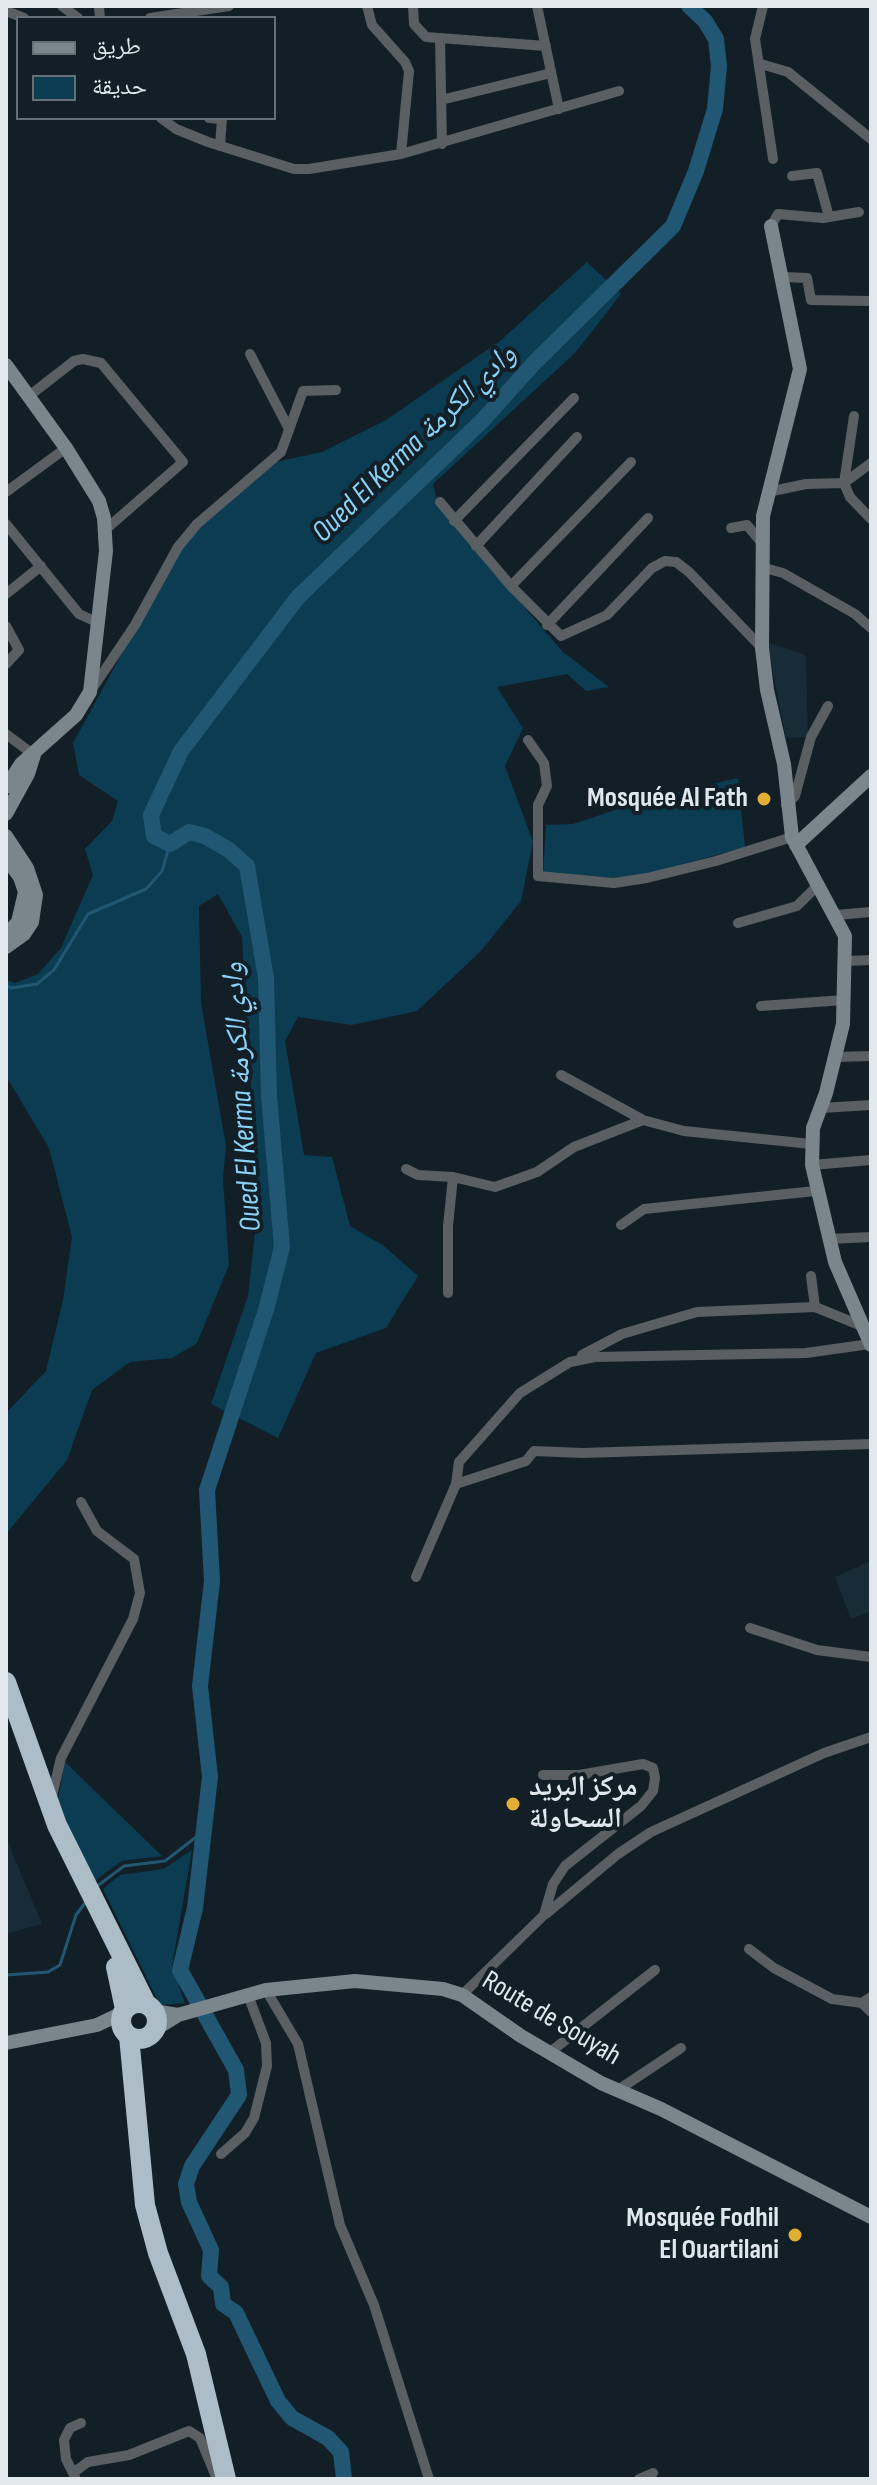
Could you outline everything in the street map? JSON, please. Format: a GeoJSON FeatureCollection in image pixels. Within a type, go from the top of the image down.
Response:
{"type":"FeatureCollection","features":[{"type":"Feature","properties":{"kind":"highway"},"geometry":{"type":"LineString","coordinates":[[6,1682],[81,1884]]}},
{"type":"Feature","properties":{"kind":"highway"},"geometry":{"type":"LineString","coordinates":[[6,1715],[48,1834],[98,1915],[137,2022],[157,2204],[168,2250],[203,2342],[236,2479]]}},
{"type":"Feature","properties":{"kind":"highway"},"geometry":{"type":"LineString","coordinates":[[137,2022],[145,2205],[158,2253],[196,2354],[226,2479]]}},
{"type":"Feature","properties":{"kind":"street"},"geometry":{"type":"LineString","coordinates":[[170,16],[230,6]]}},
{"type":"Feature","properties":{"kind":"street"},"geometry":{"type":"LineString","coordinates":[[367,6],[372,25],[405,62],[409,71],[401,154]]}},
{"type":"Feature","properties":{"kind":"street"},"geometry":{"type":"LineString","coordinates":[[413,6],[419,32],[440,38],[546,46]]}},
{"type":"Feature","properties":{"kind":"street"},"geometry":{"type":"LineString","coordinates":[[537,6],[559,109]]}},
{"type":"Feature","properties":{"kind":"street"},"geometry":{"type":"LineString","coordinates":[[763,6],[755,39],[773,159]]}},
{"type":"Feature","properties":{"kind":"street"},"geometry":{"type":"LineString","coordinates":[[440,38],[442,144]]}},
{"type":"Feature","properties":{"kind":"street"},"geometry":{"type":"LineString","coordinates":[[761,64],[788,72],[871,139]]}},
{"type":"Feature","properties":{"kind":"street"},"geometry":{"type":"LineString","coordinates":[[441,100],[551,73]]}},
{"type":"Feature","properties":{"kind":"street"},"geometry":{"type":"LineString","coordinates":[[164,120],[176,129],[220,146],[294,169],[401,154],[619,91]]}},
{"type":"Feature","properties":{"kind":"street"},"geometry":{"type":"LineString","coordinates":[[220,146],[222,120]]}},
{"type":"Feature","properties":{"kind":"street"},"geometry":{"type":"LineString","coordinates":[[792,176],[817,173],[829,217]]}},
{"type":"Feature","properties":{"kind":"street"},"geometry":{"type":"LineString","coordinates":[[570,1362],[595,1357],[806,1353],[871,1345],[829,1239],[815,1191],[811,1144],[837,1057],[844,1000],[845,936],[794,841],[786,805],[784,764],[767,690],[762,648],[761,567],[768,492],[800,379],[784,277],[771,226],[778,214],[829,217],[859,212]]}},
{"type":"Feature","properties":{"kind":"street"},"geometry":{"type":"LineString","coordinates":[[784,277],[807,278],[811,300],[871,301]]}},
{"type":"Feature","properties":{"kind":"street"},"geometry":{"type":"LineString","coordinates":[[250,354],[289,429]]}},
{"type":"Feature","properties":{"kind":"street"},"geometry":{"type":"LineString","coordinates":[[29,396],[74,361],[83,359],[101,363],[183,462],[105,530]]}},
{"type":"Feature","properties":{"kind":"street"},"geometry":{"type":"LineString","coordinates":[[6,365],[66,448],[99,501],[105,530],[99,623],[90,692]]}},
{"type":"Feature","properties":{"kind":"street"},"geometry":{"type":"LineString","coordinates":[[6,787],[21,764],[76,715],[135,625],[178,547],[197,524],[275,460],[303,391],[336,390]]}},
{"type":"Feature","properties":{"kind":"street"},"geometry":{"type":"LineString","coordinates":[[454,521],[574,398]]}},
{"type":"Feature","properties":{"kind":"street"},"geometry":{"type":"LineString","coordinates":[[854,416],[844,483],[850,497],[871,519]]}},
{"type":"Feature","properties":{"kind":"street"},"geometry":{"type":"LineString","coordinates":[[476,546],[577,437]]}},
{"type":"Feature","properties":{"kind":"street"},"geometry":{"type":"LineString","coordinates":[[6,492],[66,448]]}},
{"type":"Feature","properties":{"kind":"street"},"geometry":{"type":"LineString","coordinates":[[511,586],[631,462]]}},
{"type":"Feature","properties":{"kind":"street"},"geometry":{"type":"LineString","coordinates":[[768,492],[806,484],[844,483],[871,463]]}},
{"type":"Feature","properties":{"kind":"street"},"geometry":{"type":"LineString","coordinates":[[440,502],[511,586],[561,636],[577,632],[607,615],[652,568],[665,561],[676,562],[689,572],[762,648]]}},
{"type":"Feature","properties":{"kind":"street"},"geometry":{"type":"LineString","coordinates":[[547,625],[648,518]]}},
{"type":"Feature","properties":{"kind":"street"},"geometry":{"type":"LineString","coordinates":[[6,524],[79,614],[99,623]]}},
{"type":"Feature","properties":{"kind":"street"},"geometry":{"type":"LineString","coordinates":[[731,528],[747,525],[761,542]]}},
{"type":"Feature","properties":{"kind":"street"},"geometry":{"type":"LineString","coordinates":[[6,594],[41,566]]}},
{"type":"Feature","properties":{"kind":"street"},"geometry":{"type":"LineString","coordinates":[[761,567],[783,573],[855,614],[871,628]]}},
{"type":"Feature","properties":{"kind":"street"},"geometry":{"type":"LineString","coordinates":[[6,626],[19,650],[6,664]]}},
{"type":"Feature","properties":{"kind":"street"},"geometry":{"type":"LineString","coordinates":[[786,805],[795,796],[811,737],[828,706]]}},
{"type":"Feature","properties":{"kind":"street"},"geometry":{"type":"LineString","coordinates":[[6,734],[34,755]]}},
{"type":"Feature","properties":{"kind":"street"},"geometry":{"type":"LineString","coordinates":[[528,740],[544,763],[547,786],[538,805],[538,876],[614,883],[647,878],[794,841],[871,776]]}},
{"type":"Feature","properties":{"kind":"street"},"geometry":{"type":"LineString","coordinates":[[6,814],[34,755]]}},
{"type":"Feature","properties":{"kind":"street"},"geometry":{"type":"LineString","coordinates":[[6,836],[27,868],[36,895],[32,922],[24,934],[6,947]]}},
{"type":"Feature","properties":{"kind":"street"},"geometry":{"type":"LineString","coordinates":[[6,857],[20,877],[25,892],[18,922],[6,935]]}},
{"type":"Feature","properties":{"kind":"street"},"geometry":{"type":"LineString","coordinates":[[738,923],[797,906],[818,885]]}},
{"type":"Feature","properties":{"kind":"street"},"geometry":{"type":"LineString","coordinates":[[836,915],[871,912]]}},
{"type":"Feature","properties":{"kind":"street"},"geometry":{"type":"LineString","coordinates":[[846,961],[871,960]]}},
{"type":"Feature","properties":{"kind":"street"},"geometry":{"type":"LineString","coordinates":[[761,1006],[844,1000]]}},
{"type":"Feature","properties":{"kind":"street"},"geometry":{"type":"LineString","coordinates":[[837,1057],[871,1056]]}},
{"type":"Feature","properties":{"kind":"street"},"geometry":{"type":"LineString","coordinates":[[561,1075],[643,1120],[684,1131],[811,1144]]}},
{"type":"Feature","properties":{"kind":"street"},"geometry":{"type":"LineString","coordinates":[[821,1108],[871,1105]]}},
{"type":"Feature","properties":{"kind":"street"},"geometry":{"type":"LineString","coordinates":[[406,1169],[418,1175],[453,1177],[495,1187],[517,1181],[574,1147],[643,1120]]}},
{"type":"Feature","properties":{"kind":"street"},"geometry":{"type":"LineString","coordinates":[[812,1165],[871,1160]]}},
{"type":"Feature","properties":{"kind":"street"},"geometry":{"type":"LineString","coordinates":[[448,1293],[448,1226],[453,1177]]}},
{"type":"Feature","properties":{"kind":"street"},"geometry":{"type":"LineString","coordinates":[[621,1225],[644,1209],[815,1191]]}},
{"type":"Feature","properties":{"kind":"street"},"geometry":{"type":"LineString","coordinates":[[829,1239],[871,1237]]}},
{"type":"Feature","properties":{"kind":"street"},"geometry":{"type":"LineString","coordinates":[[811,1276],[815,1307]]}},
{"type":"Feature","properties":{"kind":"street"},"geometry":{"type":"LineString","coordinates":[[416,1577],[456,1484],[459,1462],[520,1393],[570,1362],[622,1334],[697,1312],[815,1307],[862,1326]]}},
{"type":"Feature","properties":{"kind":"street"},"geometry":{"type":"LineString","coordinates":[[456,1484],[526,1461],[534,1451],[582,1453],[871,1444]]}},
{"type":"Feature","properties":{"kind":"street"},"geometry":{"type":"LineString","coordinates":[[51,1809],[58,1766],[133,1619],[140,1593],[134,1559],[97,1531],[81,1502]]}},
{"type":"Feature","properties":{"kind":"street"},"geometry":{"type":"LineString","coordinates":[[750,1628],[817,1650],[871,1657]]}},
{"type":"Feature","properties":{"kind":"street"},"geometry":{"type":"LineString","coordinates":[[462,1995],[544,1915],[618,1854],[651,1832],[824,1753],[871,1737]]}},
{"type":"Feature","properties":{"kind":"street"},"geometry":{"type":"LineString","coordinates":[[543,1775],[579,1775],[643,1764],[653,1768],[655,1778],[653,1791],[641,1806],[565,1866],[553,1884],[544,1915]]}},
{"type":"Feature","properties":{"kind":"street"},"geometry":{"type":"LineString","coordinates":[[749,1949],[774,1968],[832,1999],[867,2000],[871,2012]]}},
{"type":"Feature","properties":{"kind":"street"},"geometry":{"type":"LineString","coordinates":[[549,2053],[655,1970]]}},
{"type":"Feature","properties":{"kind":"street","name":"Route de Souyah"},"geometry":{"type":"LineString","coordinates":[[6,2043],[97,2025],[178,2015],[266,1990],[355,1981],[443,1989],[462,1995],[549,2053],[618,2090],[871,2217]]}},
{"type":"Feature","properties":{"kind":"street"},"geometry":{"type":"LineString","coordinates":[[266,1990],[298,2044],[340,2225],[374,2305],[429,2479]]}},
{"type":"Feature","properties":{"kind":"street"},"geometry":{"type":"LineString","coordinates":[[221,2154],[245,2133],[254,2118],[267,2066],[264,2035],[248,1995]]}},
{"type":"Feature","properties":{"kind":"street"},"geometry":{"type":"LineString","coordinates":[[618,2090],[681,2048]]}},
{"type":"Feature","properties":{"kind":"street"},"geometry":{"type":"LineString","coordinates":[[81,2423],[70,2428],[64,2440],[66,2459],[74,2476],[88,2462],[129,2455],[189,2431],[200,2438],[217,2479]]}},
{"type":"Feature","properties":{"kind":"street"},"geometry":{"type":"LineString","coordinates":[[639,2479],[653,2473]]}},
{"type":"Feature","properties":{"kind":"shaded area"},"geometry":{"type":"Polygon","coordinates":[[[767,642],[806,655],[808,737],[786,738],[767,642]]]}},
{"type":"Feature","properties":{"kind":"shaded area"},"geometry":{"type":"Polygon","coordinates":[[[871,1561],[871,1611],[851,1619],[835,1577],[871,1561]]]}},
{"type":"Feature","properties":{"kind":"shaded area"},"geometry":{"type":"Polygon","coordinates":[[[6,1837],[42,1924],[6,1934],[6,1837]]]}},
{"type":"Feature","properties":{"kind":"green space"},"geometry":{"type":"Polygon","coordinates":[[[587,262],[621,294],[576,352],[433,484],[439,508],[563,652],[609,687],[586,691],[567,674],[497,687],[523,728],[505,766],[533,842],[521,901],[481,951],[417,1011],[352,1025],[298,1017],[285,1041],[304,1155],[332,1157],[350,1226],[384,1246],[418,1276],[386,1328],[316,1353],[278,1438],[211,1404],[248,1296],[258,1205],[242,937],[218,894],[199,906],[201,1003],[226,1146],[223,1179],[229,1265],[197,1343],[172,1358],[130,1362],[92,1390],[67,1460],[6,1534],[6,1413],[46,1371],[63,1300],[72,1237],[49,1148],[6,1076],[6,980],[15,983],[38,974],[61,948],[93,875],[85,849],[112,821],[118,801],[79,775],[73,743],[184,540],[257,466],[322,452],[386,420],[500,341],[587,262]]]}},
{"type":"Feature","properties":{"kind":"green space"},"geometry":{"type":"Polygon","coordinates":[[[738,778],[745,847],[655,872],[616,878],[543,873],[546,825],[573,824],[645,800],[738,778]]]}},
{"type":"Feature","properties":{"kind":"green space"},"geometry":{"type":"Polygon","coordinates":[[[65,1762],[162,1856],[122,1861],[93,1882],[57,1805],[65,1762]]]}},
{"type":"Feature","properties":{"kind":"green space"},"geometry":{"type":"Polygon","coordinates":[[[192,1850],[172,1966],[185,2003],[160,2005],[103,1889],[120,1875],[163,1869],[192,1850]]]}},
{"type":"Feature","properties":{"kind":"waterway","name":"Oued El Kerma وادي الكرمة"},"geometry":{"type":"LineString","coordinates":[[344,2479],[341,2452],[328,2438],[292,2418],[278,2401],[236,2313],[223,2304],[221,2287],[209,2276],[211,2250],[189,2202],[186,2184],[192,2166],[239,2095],[236,2070],[180,1970],[195,1908],[210,1777],[200,1686],[212,1581],[207,1490],[266,1310],[282,1247],[269,1096],[266,978],[247,866],[229,850],[205,836],[189,832],[170,844],[154,836],[151,815],[181,751],[298,597],[483,420],[535,362],[673,226],[696,171],[715,109],[719,66],[716,39],[705,21],[689,6]]}},
{"type":"Feature","properties":{"kind":"waterway"},"geometry":{"type":"LineString","coordinates":[[6,985],[11,988],[37,984],[54,970],[88,914],[146,889],[162,871],[170,844]]}},
{"type":"Feature","properties":{"kind":"waterway"},"geometry":{"type":"LineString","coordinates":[[96,1887],[124,1866],[165,1861],[204,1831]]}},
{"type":"Feature","properties":{"kind":"waterway"},"geometry":{"type":"LineString","coordinates":[[6,1975],[48,1972],[60,1965],[76,1915],[85,1903]]}},
{"type":"Feature","properties":{"kind":"place","name":"Mosquée Al Fath"},"geometry":{"type":"Point","coordinates":[764,799]}},
{"type":"Feature","properties":{"kind":"place","name":"مركز البريد السحاولة"},"geometry":{"type":"Point","coordinates":[513,1804]}},
{"type":"Feature","properties":{"kind":"place","name":"Mosquée Fodhil El Ouartilani"},"geometry":{"type":"Point","coordinates":[795,2235]}}]}
